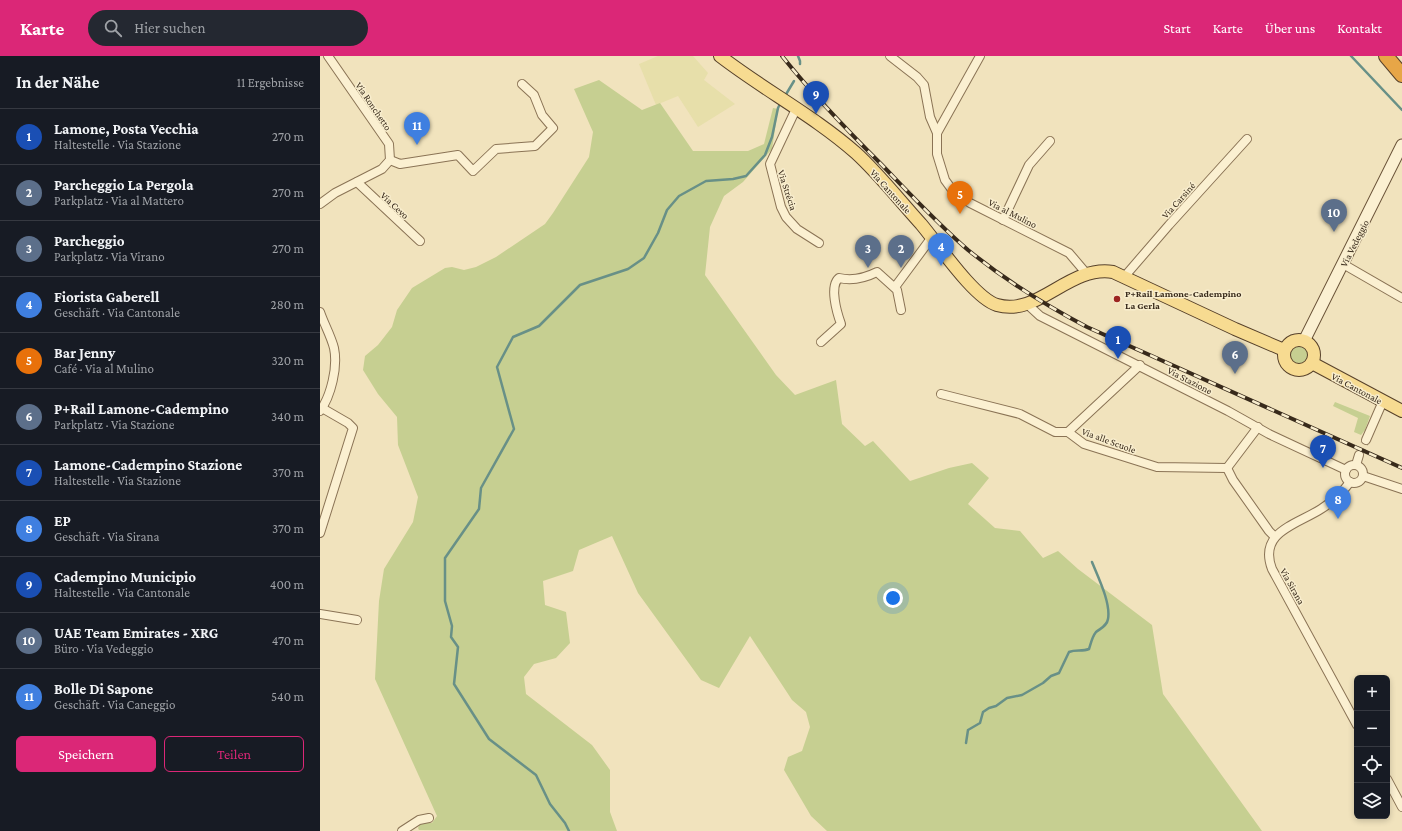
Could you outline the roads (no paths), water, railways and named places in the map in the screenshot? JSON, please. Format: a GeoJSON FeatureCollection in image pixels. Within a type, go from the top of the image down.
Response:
{"type":"FeatureCollection","features":[{"type":"Feature","properties":{"kind":"highway"},"geometry":{"type":"LineString","coordinates":[[1386,56],[1402,75]]}},
{"type":"Feature","properties":{"kind":"main road","name":"Via Cantonale"},"geometry":{"type":"LineString","coordinates":[[720,56],[793,107],[860,157],[932,237],[983,298],[997,305],[1004,306],[1027,304],[1086,273]]}},
{"type":"Feature","properties":{"kind":"main road","name":"Via Vedeggio"},"geometry":{"type":"LineString","coordinates":[[1304,341],[1402,144]]}},
{"type":"Feature","properties":{"kind":"main road"},"geometry":{"type":"LineString","coordinates":[[1086,273],[1107,271],[1125,276],[1235,329],[1284,350]]}},
{"type":"Feature","properties":{"kind":"main road"},"geometry":{"type":"LineString","coordinates":[[1294,341],[1304,341],[1313,349],[1314,357],[1312,363],[1303,370],[1292,369],[1284,359],[1284,350],[1288,344],[1294,341]]}},
{"type":"Feature","properties":{"kind":"main road","name":"Via Cantonale"},"geometry":{"type":"LineString","coordinates":[[1312,363],[1402,411]]}},
{"type":"Feature","properties":{"kind":"street","name":"Via Ronchetto"},"geometry":{"type":"LineString","coordinates":[[328,56],[389,144],[390,160]]}},
{"type":"Feature","properties":{"kind":"street"},"geometry":{"type":"LineString","coordinates":[[890,56],[917,77],[924,85],[930,117],[937,133]]}},
{"type":"Feature","properties":{"kind":"street"},"geometry":{"type":"LineString","coordinates":[[937,133],[980,56]]}},
{"type":"Feature","properties":{"kind":"street"},"geometry":{"type":"LineString","coordinates":[[320,204],[335,193],[382,169],[390,160],[400,164],[458,155],[473,171],[496,149],[535,146],[553,128],[542,115],[534,95],[522,84]]}},
{"type":"Feature","properties":{"kind":"street","name":"Via Strécia"},"geometry":{"type":"LineString","coordinates":[[793,107],[770,164],[781,207],[786,217],[797,229],[819,243]]}},
{"type":"Feature","properties":{"kind":"street","name":"Via al Mulino"},"geometry":{"type":"LineString","coordinates":[[937,133],[938,161],[948,186],[960,197],[1069,253],[1086,273]]}},
{"type":"Feature","properties":{"kind":"street","name":"Via Carsiné"},"geometry":{"type":"LineString","coordinates":[[1125,276],[1247,139]]}},
{"type":"Feature","properties":{"kind":"street"},"geometry":{"type":"LineString","coordinates":[[1003,220],[1029,165],[1050,141]]}},
{"type":"Feature","properties":{"kind":"street","name":"Via Cevo"},"geometry":{"type":"LineString","coordinates":[[357,182],[420,242]]}},
{"type":"Feature","properties":{"kind":"street"},"geometry":{"type":"LineString","coordinates":[[895,287],[932,237]]}},
{"type":"Feature","properties":{"kind":"street"},"geometry":{"type":"LineString","coordinates":[[1343,264],[1402,298]]}},
{"type":"Feature","properties":{"kind":"street"},"geometry":{"type":"LineString","coordinates":[[821,342],[841,324],[836,311],[834,288],[836,279],[866,278],[877,272],[895,287],[901,310]]}},
{"type":"Feature","properties":{"kind":"street","name":"Via Stazione"},"geometry":{"type":"LineString","coordinates":[[1027,304],[1040,316],[1346,470]]}},
{"type":"Feature","properties":{"kind":"street"},"geometry":{"type":"LineString","coordinates":[[320,312],[334,347],[334,370],[327,399],[321,410],[348,423],[353,428],[320,533]]}},
{"type":"Feature","properties":{"kind":"street"},"geometry":{"type":"LineString","coordinates":[[1068,432],[1140,365]]}},
{"type":"Feature","properties":{"kind":"street","name":"Via alle Scuole"},"geometry":{"type":"LineString","coordinates":[[941,394],[1020,414],[1055,432],[1068,432],[1084,444],[1157,467],[1227,468]]}},
{"type":"Feature","properties":{"kind":"street"},"geometry":{"type":"LineString","coordinates":[[1366,440],[1382,401]]}},
{"type":"Feature","properties":{"kind":"street"},"geometry":{"type":"LineString","coordinates":[[1258,427],[1227,468],[1233,480],[1269,531],[1275,537],[1286,528],[1331,502],[1350,482],[1358,482],[1363,476]]}},
{"type":"Feature","properties":{"kind":"street"},"geometry":{"type":"LineString","coordinates":[[1356,465],[1359,455]]}},
{"type":"Feature","properties":{"kind":"street"},"geometry":{"type":"LineString","coordinates":[[1350,482],[1346,478],[1346,470],[1351,465],[1356,465],[1361,468],[1363,476]]}},
{"type":"Feature","properties":{"kind":"street"},"geometry":{"type":"LineString","coordinates":[[1363,476],[1402,489]]}},
{"type":"Feature","properties":{"kind":"street","name":"Via Sirana"},"geometry":{"type":"LineString","coordinates":[[1275,537],[1271,545],[1269,557],[1272,569],[1354,719]]}},
{"type":"Feature","properties":{"kind":"street"},"geometry":{"type":"LineString","coordinates":[[320,614],[357,620]]}},
{"type":"Feature","properties":{"kind":"street"},"geometry":{"type":"LineString","coordinates":[[1389,783],[1402,808]]}},
{"type":"Feature","properties":{"kind":"street"},"geometry":{"type":"LineString","coordinates":[[402,831],[420,820],[429,818]]}},
{"type":"Feature","properties":{"kind":"waterway"},"geometry":{"type":"LineString","coordinates":[[798,56],[800,64]]}},
{"type":"Feature","properties":{"kind":"waterway"},"geometry":{"type":"LineString","coordinates":[[1351,56],[1402,110]]}},
{"type":"Feature","properties":{"kind":"waterway"},"geometry":{"type":"LineString","coordinates":[[785,96],[794,81]]}},
{"type":"Feature","properties":{"kind":"waterway"},"geometry":{"type":"LineString","coordinates":[[569,831],[565,823],[550,804],[536,775],[489,739],[454,684],[458,647],[451,637],[452,626],[445,601],[445,558],[479,509],[481,488],[514,429],[497,367],[513,337],[539,326],[580,285],[628,269],[644,258],[658,233],[667,210],[679,196],[706,181],[733,179],[746,176],[765,155],[772,137],[778,108],[781,102]]}},
{"type":"Feature","properties":{"kind":"waterway"},"geometry":{"type":"LineString","coordinates":[[966,743],[968,730],[980,723],[983,712],[996,706],[1007,698],[1022,695],[1043,683],[1051,676],[1059,673],[1069,652],[1089,649],[1096,632],[1104,627],[1108,619],[1108,605],[1092,562]]}},
{"type":"Feature","properties":{"kind":"tunnel"},"geometry":{"type":"LineString","coordinates":[[1359,455],[1366,440]]}},
{"type":"Feature","properties":{"kind":"railway"},"geometry":{"type":"LineString","coordinates":[[782,56],[830,112],[935,219],[968,250],[1011,282],[1087,327],[1402,468]]}},
{"type":"Feature","properties":{"kind":"place","name":"Cadempino Municipio"},"geometry":{"type":"Point","coordinates":[816,114]}},
{"type":"Feature","properties":{"kind":"place","name":"Bolle Di Sapone"},"geometry":{"type":"Point","coordinates":[417,145]}},
{"type":"Feature","properties":{"kind":"place","name":"Bar Jenny"},"geometry":{"type":"Point","coordinates":[960,214]}},
{"type":"Feature","properties":{"kind":"place","name":"UAE Team Emirates - XRG"},"geometry":{"type":"Point","coordinates":[1334,232]}},
{"type":"Feature","properties":{"kind":"place","name":"Fiorista Gaberell"},"geometry":{"type":"Point","coordinates":[941,266]}},
{"type":"Feature","properties":{"kind":"place","name":"Parcheggio"},"geometry":{"type":"Point","coordinates":[868,268]}},
{"type":"Feature","properties":{"kind":"place","name":"Parcheggio La Pergola"},"geometry":{"type":"Point","coordinates":[901,268]}},
{"type":"Feature","properties":{"kind":"place","name":"P+Rail Lamone-Cadempino La Gerla"},"geometry":{"type":"Point","coordinates":[1117,299]}},
{"type":"Feature","properties":{"kind":"place","name":"Lamone, Posta Vecchia"},"geometry":{"type":"Point","coordinates":[1118,359]}},
{"type":"Feature","properties":{"kind":"place","name":"P+Rail Lamone-Cadempino"},"geometry":{"type":"Point","coordinates":[1235,374]}},
{"type":"Feature","properties":{"kind":"place","name":"Lamone-Cadempino Stazione"},"geometry":{"type":"Point","coordinates":[1323,468]}},
{"type":"Feature","properties":{"kind":"place","name":"EP"},"geometry":{"type":"Point","coordinates":[1338,519]}}]}
